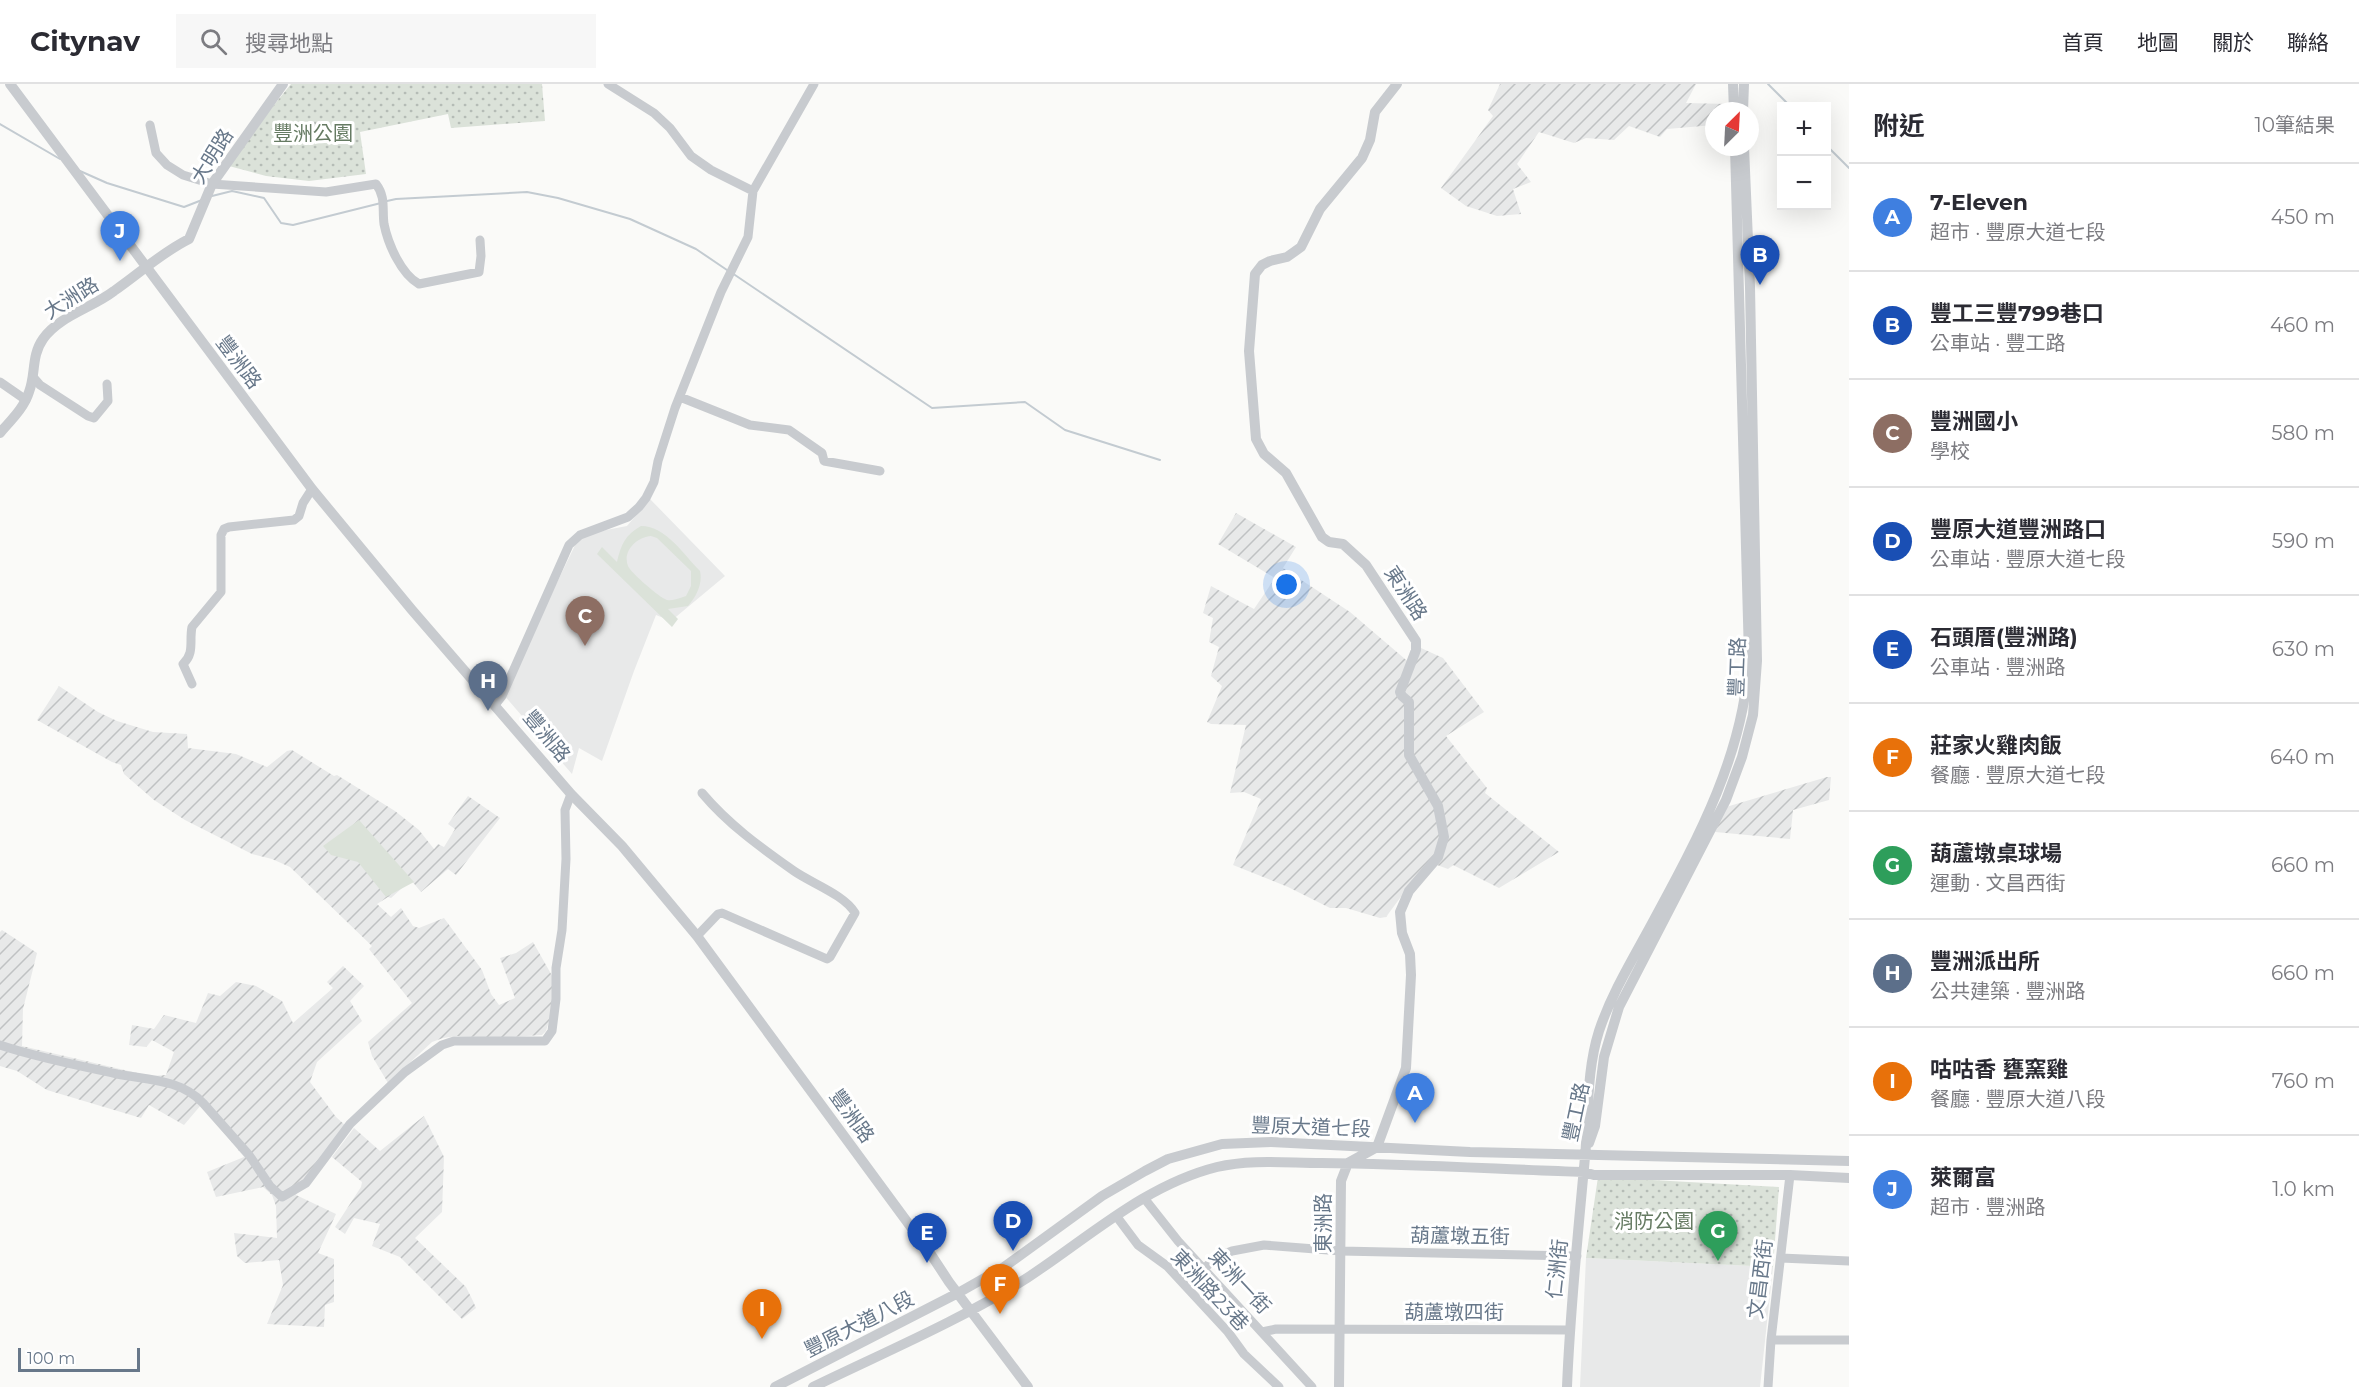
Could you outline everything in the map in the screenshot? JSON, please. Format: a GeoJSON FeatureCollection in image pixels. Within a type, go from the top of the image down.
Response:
{"type":"FeatureCollection","features":[{"type":"Feature","properties":{"kind":"street","name":"豐洲路"},"geometry":{"type":"LineString","coordinates":[[10,84],[312,489],[412,610],[571,794],[622,846],[697,936],[1029,1387]]}},
{"type":"Feature","properties":{"kind":"street","name":"大明路"},"geometry":{"type":"LineString","coordinates":[[145,267],[169,249],[189,239],[212,184],[284,84]]}},
{"type":"Feature","properties":{"kind":"street"},"geometry":{"type":"LineString","coordinates":[[608,84],[654,113],[670,128],[691,156],[711,170],[753,191]]}},
{"type":"Feature","properties":{"kind":"street"},"geometry":{"type":"LineString","coordinates":[[495,705],[502,696],[568,545],[580,534],[628,517],[643,503],[654,482],[658,461],[680,397],[721,292],[748,237],[753,191],[814,84]]}},
{"type":"Feature","properties":{"kind":"street","name":"東洲路"},"geometry":{"type":"LineString","coordinates":[[1377,1147],[1407,1068],[1410,954],[1402,933],[1400,912],[1409,891],[1438,857],[1444,837],[1438,806],[1409,755],[1409,702],[1400,692],[1416,650],[1416,644],[1366,565],[1343,544],[1329,542],[1322,537],[1286,473],[1260,449],[1255,433],[1249,351],[1255,274],[1270,261],[1287,257],[1301,247],[1320,209],[1362,158],[1368,146],[1376,112],[1397,84]]}},
{"type":"Feature","properties":{"kind":"street"},"geometry":{"type":"LineString","coordinates":[[1733,84],[1734,102]]}},
{"type":"Feature","properties":{"kind":"street"},"geometry":{"type":"LineString","coordinates":[[1743,102],[1744,84]]}},
{"type":"Feature","properties":{"kind":"street"},"geometry":{"type":"LineString","coordinates":[[150,125],[156,153],[167,165],[183,174],[212,184],[326,192],[376,184],[384,202],[387,236],[403,267],[419,284],[479,272],[480,240]]}},
{"type":"Feature","properties":{"kind":"street","name":"豐工路"},"geometry":{"type":"LineString","coordinates":[[1585,1155],[1586,1107],[1599,1031],[1610,1002],[1674,883],[1715,798],[1733,752],[1748,684],[1735,156]]}},
{"type":"Feature","properties":{"kind":"street","name":"豐工路"},"geometry":{"type":"LineString","coordinates":[[1585,1155],[1595,1126],[1604,1057],[1619,1007],[1726,800],[1742,757],[1753,715],[1757,637],[1750,286],[1744,156]]}},
{"type":"Feature","properties":{"kind":"street","name":"大洲路"},"geometry":{"type":"LineString","coordinates":[[0,433],[26,400],[33,377],[36,353],[49,332],[113,292],[145,267]]}},
{"type":"Feature","properties":{"kind":"street"},"geometry":{"type":"LineString","coordinates":[[33,377],[40,385],[91,418],[97,416],[108,401],[107,384]]}},
{"type":"Feature","properties":{"kind":"street"},"geometry":{"type":"LineString","coordinates":[[0,382],[26,400]]}},
{"type":"Feature","properties":{"kind":"street"},"geometry":{"type":"LineString","coordinates":[[680,397],[750,425],[789,430],[822,453],[824,461],[880,471]]}},
{"type":"Feature","properties":{"kind":"street"},"geometry":{"type":"LineString","coordinates":[[192,684],[183,664],[189,658],[192,646],[192,627],[221,592],[221,536],[224,529],[229,526],[294,520],[299,516],[303,503],[312,489]]}},
{"type":"Feature","properties":{"kind":"street"},"geometry":{"type":"LineString","coordinates":[[697,936],[718,914],[722,913],[827,959],[855,913],[845,902],[796,872],[731,825],[702,793]]}},
{"type":"Feature","properties":{"kind":"street"},"geometry":{"type":"LineString","coordinates":[[0,1045],[20,1052],[174,1084],[204,1103],[249,1155],[270,1186],[282,1197],[306,1183],[361,1113],[405,1072],[442,1046],[454,1041],[545,1041],[552,1031],[556,999],[556,968],[562,930],[566,859],[565,810],[571,794]]}},
{"type":"Feature","properties":{"kind":"street","name":"豐原大道七段"},"geometry":{"type":"LineString","coordinates":[[958,1293],[1004,1267],[1102,1196],[1168,1160],[1222,1144],[1271,1142],[1585,1155],[1849,1161]]}},
{"type":"Feature","properties":{"kind":"street"},"geometry":{"type":"LineString","coordinates":[[1348,1164],[1377,1147]]}},
{"type":"Feature","properties":{"kind":"street","name":"仁洲街"},"geometry":{"type":"LineString","coordinates":[[1567,1387],[1569,1330],[1585,1155]]}},
{"type":"Feature","properties":{"kind":"street","name":"豐原大道七段"},"geometry":{"type":"LineString","coordinates":[[972,1311],[1028,1277],[1090,1232],[1144,1198],[1177,1181],[1217,1167],[1243,1163],[1584,1172],[1594,1175],[1790,1175],[1849,1178]]}},
{"type":"Feature","properties":{"kind":"street","name":"東洲路"},"geometry":{"type":"LineString","coordinates":[[1339,1387],[1341,1181],[1348,1164]]}},
{"type":"Feature","properties":{"kind":"street","name":"文昌西街"},"geometry":{"type":"LineString","coordinates":[[1768,1387],[1770,1340],[1790,1175]]}},
{"type":"Feature","properties":{"kind":"street","name":"東洲一街"},"geometry":{"type":"LineString","coordinates":[[1144,1198],[1178,1241],[1312,1387]]}},
{"type":"Feature","properties":{"kind":"street","name":"東洲路23巷"},"geometry":{"type":"LineString","coordinates":[[1117,1217],[1138,1245],[1167,1266],[1251,1361],[1279,1387]]}},
{"type":"Feature","properties":{"kind":"street","name":"葫蘆墩五街"},"geometry":{"type":"LineString","coordinates":[[1204,1269],[1215,1258],[1232,1251],[1264,1245],[1341,1251],[1577,1256]]}},
{"type":"Feature","properties":{"kind":"street"},"geometry":{"type":"LineString","coordinates":[[1781,1258],[1849,1261]]}},
{"type":"Feature","properties":{"kind":"street","name":"豐原大道八段"},"geometry":{"type":"LineString","coordinates":[[775,1387],[958,1293]]}},
{"type":"Feature","properties":{"kind":"street","name":"豐原大道八段"},"geometry":{"type":"LineString","coordinates":[[813,1387],[972,1311]]}},
{"type":"Feature","properties":{"kind":"street","name":"葫蘆墩四街"},"geometry":{"type":"LineString","coordinates":[[1262,1332],[1276,1329],[1569,1330]]}},
{"type":"Feature","properties":{"kind":"street"},"geometry":{"type":"LineString","coordinates":[[1770,1340],[1849,1340]]}},
{"type":"Feature","properties":{"kind":"shaded area"},"geometry":{"type":"Polygon","coordinates":[[[1500,84],[1696,84],[1686,103],[1705,103],[1705,126],[1667,129],[1660,137],[1629,126],[1614,140],[1586,138],[1574,143],[1539,132],[1517,164],[1531,182],[1513,189],[1521,214],[1497,216],[1466,206],[1441,188],[1493,116],[1488,110],[1500,84]]]}},
{"type":"Feature","properties":{"kind":"shaded area"},"geometry":{"type":"Polygon","coordinates":[[[650,499],[725,576],[671,621],[656,615],[602,761],[579,748],[572,774],[503,694],[580,535],[627,526],[650,499]]]}},
{"type":"Feature","properties":{"kind":"shaded area"},"geometry":{"type":"Polygon","coordinates":[[[1236,513],[1296,547],[1283,568],[1350,612],[1412,665],[1421,648],[1443,658],[1484,712],[1446,736],[1487,788],[1485,793],[1559,852],[1499,888],[1453,865],[1448,869],[1437,865],[1417,875],[1386,917],[1380,918],[1346,908],[1330,908],[1288,887],[1233,865],[1261,799],[1244,792],[1230,793],[1246,725],[1207,722],[1222,686],[1211,676],[1219,647],[1209,642],[1213,618],[1203,613],[1211,586],[1254,609],[1275,578],[1218,544],[1236,513]]]}},
{"type":"Feature","properties":{"kind":"shaded area"},"geometry":{"type":"Polygon","coordinates":[[[59,686],[98,712],[117,721],[153,732],[187,734],[188,748],[236,754],[267,767],[287,751],[292,750],[395,811],[419,830],[434,849],[438,844],[444,847],[455,829],[448,824],[468,796],[500,818],[456,875],[448,869],[421,892],[411,880],[391,898],[388,897],[377,904],[391,917],[401,908],[413,926],[419,928],[444,918],[482,970],[491,994],[499,1005],[515,998],[500,958],[516,953],[533,942],[555,981],[553,1008],[546,1031],[542,1035],[498,1038],[457,1036],[443,1038],[432,1042],[388,1083],[372,1056],[368,1042],[412,1003],[369,949],[372,946],[290,867],[252,854],[185,820],[154,800],[124,774],[121,765],[37,720],[59,686]]]}},
{"type":"Feature","properties":{"kind":"shaded area"},"geometry":{"type":"Polygon","coordinates":[[[1831,777],[1829,800],[1793,810],[1790,839],[1715,832],[1726,807],[1831,777]]]}},
{"type":"Feature","properties":{"kind":"shaded area"},"geometry":{"type":"Polygon","coordinates":[[[2,930],[37,953],[23,1009],[22,1046],[150,1076],[166,1075],[174,1052],[152,1040],[146,1047],[129,1045],[132,1025],[154,1029],[164,1015],[196,1023],[208,993],[220,996],[236,982],[256,986],[282,1001],[293,1023],[333,988],[327,982],[343,966],[364,986],[350,1001],[362,1021],[317,1062],[310,1082],[336,1117],[346,1126],[302,1181],[296,1195],[336,1214],[318,1253],[334,1259],[334,1302],[325,1305],[324,1327],[267,1324],[283,1285],[279,1260],[245,1263],[237,1256],[234,1233],[277,1238],[276,1206],[272,1195],[263,1187],[216,1197],[207,1172],[244,1157],[201,1105],[184,1125],[149,1105],[141,1118],[47,1090],[17,1071],[0,1066],[0,932],[2,930]]]}},
{"type":"Feature","properties":{"kind":"shaded area"},"geometry":{"type":"Polygon","coordinates":[[[424,1116],[444,1157],[442,1212],[415,1238],[466,1287],[476,1308],[462,1319],[400,1257],[372,1246],[380,1224],[354,1218],[345,1234],[335,1227],[362,1182],[332,1157],[354,1128],[380,1151],[424,1116]]]}},
{"type":"Feature","properties":{"kind":"shaded area"},"geometry":{"type":"Polygon","coordinates":[[[1586,1258],[1773,1267],[1760,1387],[1580,1387],[1586,1258]]]}},
{"type":"Feature","properties":{"kind":"green space","name":"豐洲公園"},"geometry":{"type":"Polygon","coordinates":[[[291,84],[542,84],[545,121],[451,128],[448,114],[360,132],[366,174],[309,181],[266,176],[229,166],[249,136],[291,84]]]}},
{"type":"Feature","properties":{"kind":"green space"},"geometry":{"type":"Polygon","coordinates":[[[641,526],[659,531],[674,542],[700,571],[701,581],[694,599],[688,606],[668,609],[678,619],[672,627],[597,554],[602,547],[617,562],[624,541],[641,526]],[[651,536],[636,542],[627,555],[628,566],[639,579],[663,598],[672,600],[686,596],[691,586],[691,571],[657,538],[651,536]]]}},
{"type":"Feature","properties":{"kind":"green space"},"geometry":{"type":"Polygon","coordinates":[[[359,820],[414,882],[386,897],[358,862],[331,855],[323,846],[359,820]]]}},
{"type":"Feature","properties":{"kind":"green space","name":"消防公園"},"geometry":{"type":"Polygon","coordinates":[[[1598,1177],[1779,1187],[1773,1267],[1586,1258],[1598,1177]]]}},
{"type":"Feature","properties":{"kind":"waterway"},"geometry":{"type":"LineString","coordinates":[[1768,84],[1786,102]]}},
{"type":"Feature","properties":{"kind":"waterway"},"geometry":{"type":"LineString","coordinates":[[0,124],[60,159]]}},
{"type":"Feature","properties":{"kind":"waterway"},"geometry":{"type":"LineString","coordinates":[[1831,150],[1849,168]]}},
{"type":"Feature","properties":{"kind":"waterway"},"geometry":{"type":"LineString","coordinates":[[80,171],[107,183],[184,207],[202,200]]}},
{"type":"Feature","properties":{"kind":"waterway"},"geometry":{"type":"LineString","coordinates":[[212,196],[232,191],[264,198],[281,223],[293,225],[381,203]]}},
{"type":"Feature","properties":{"kind":"waterway"},"geometry":{"type":"LineString","coordinates":[[387,201],[527,192],[558,198],[630,219],[696,249],[727,270]]}},
{"type":"Feature","properties":{"kind":"waterway"},"geometry":{"type":"LineString","coordinates":[[732,273],[932,408],[1025,402],[1065,430],[1160,460]]}},
{"type":"Feature","properties":{"kind":"place","name":"萊爾富"},"geometry":{"type":"Point","coordinates":[120,261]}},
{"type":"Feature","properties":{"kind":"place","name":"豐工三豐799巷口"},"geometry":{"type":"Point","coordinates":[1760,285]}},
{"type":"Feature","properties":{"kind":"place","name":"豐洲國小"},"geometry":{"type":"Point","coordinates":[585,646]}},
{"type":"Feature","properties":{"kind":"place","name":"豐洲派出所"},"geometry":{"type":"Point","coordinates":[488,711]}},
{"type":"Feature","properties":{"kind":"place","name":"7-Eleven"},"geometry":{"type":"Point","coordinates":[1415,1123]}},
{"type":"Feature","properties":{"kind":"place","name":"豐原大道豐洲路口"},"geometry":{"type":"Point","coordinates":[1013,1251]}},
{"type":"Feature","properties":{"kind":"place","name":"葫蘆墩桌球場"},"geometry":{"type":"Point","coordinates":[1718,1261]}},
{"type":"Feature","properties":{"kind":"place","name":"石頭厝(豐洲路)"},"geometry":{"type":"Point","coordinates":[927,1263]}},
{"type":"Feature","properties":{"kind":"place","name":"莊家火雞肉飯"},"geometry":{"type":"Point","coordinates":[1000,1314]}},
{"type":"Feature","properties":{"kind":"place","name":"咕咕香 甕窯雞"},"geometry":{"type":"Point","coordinates":[762,1339]}}]}
